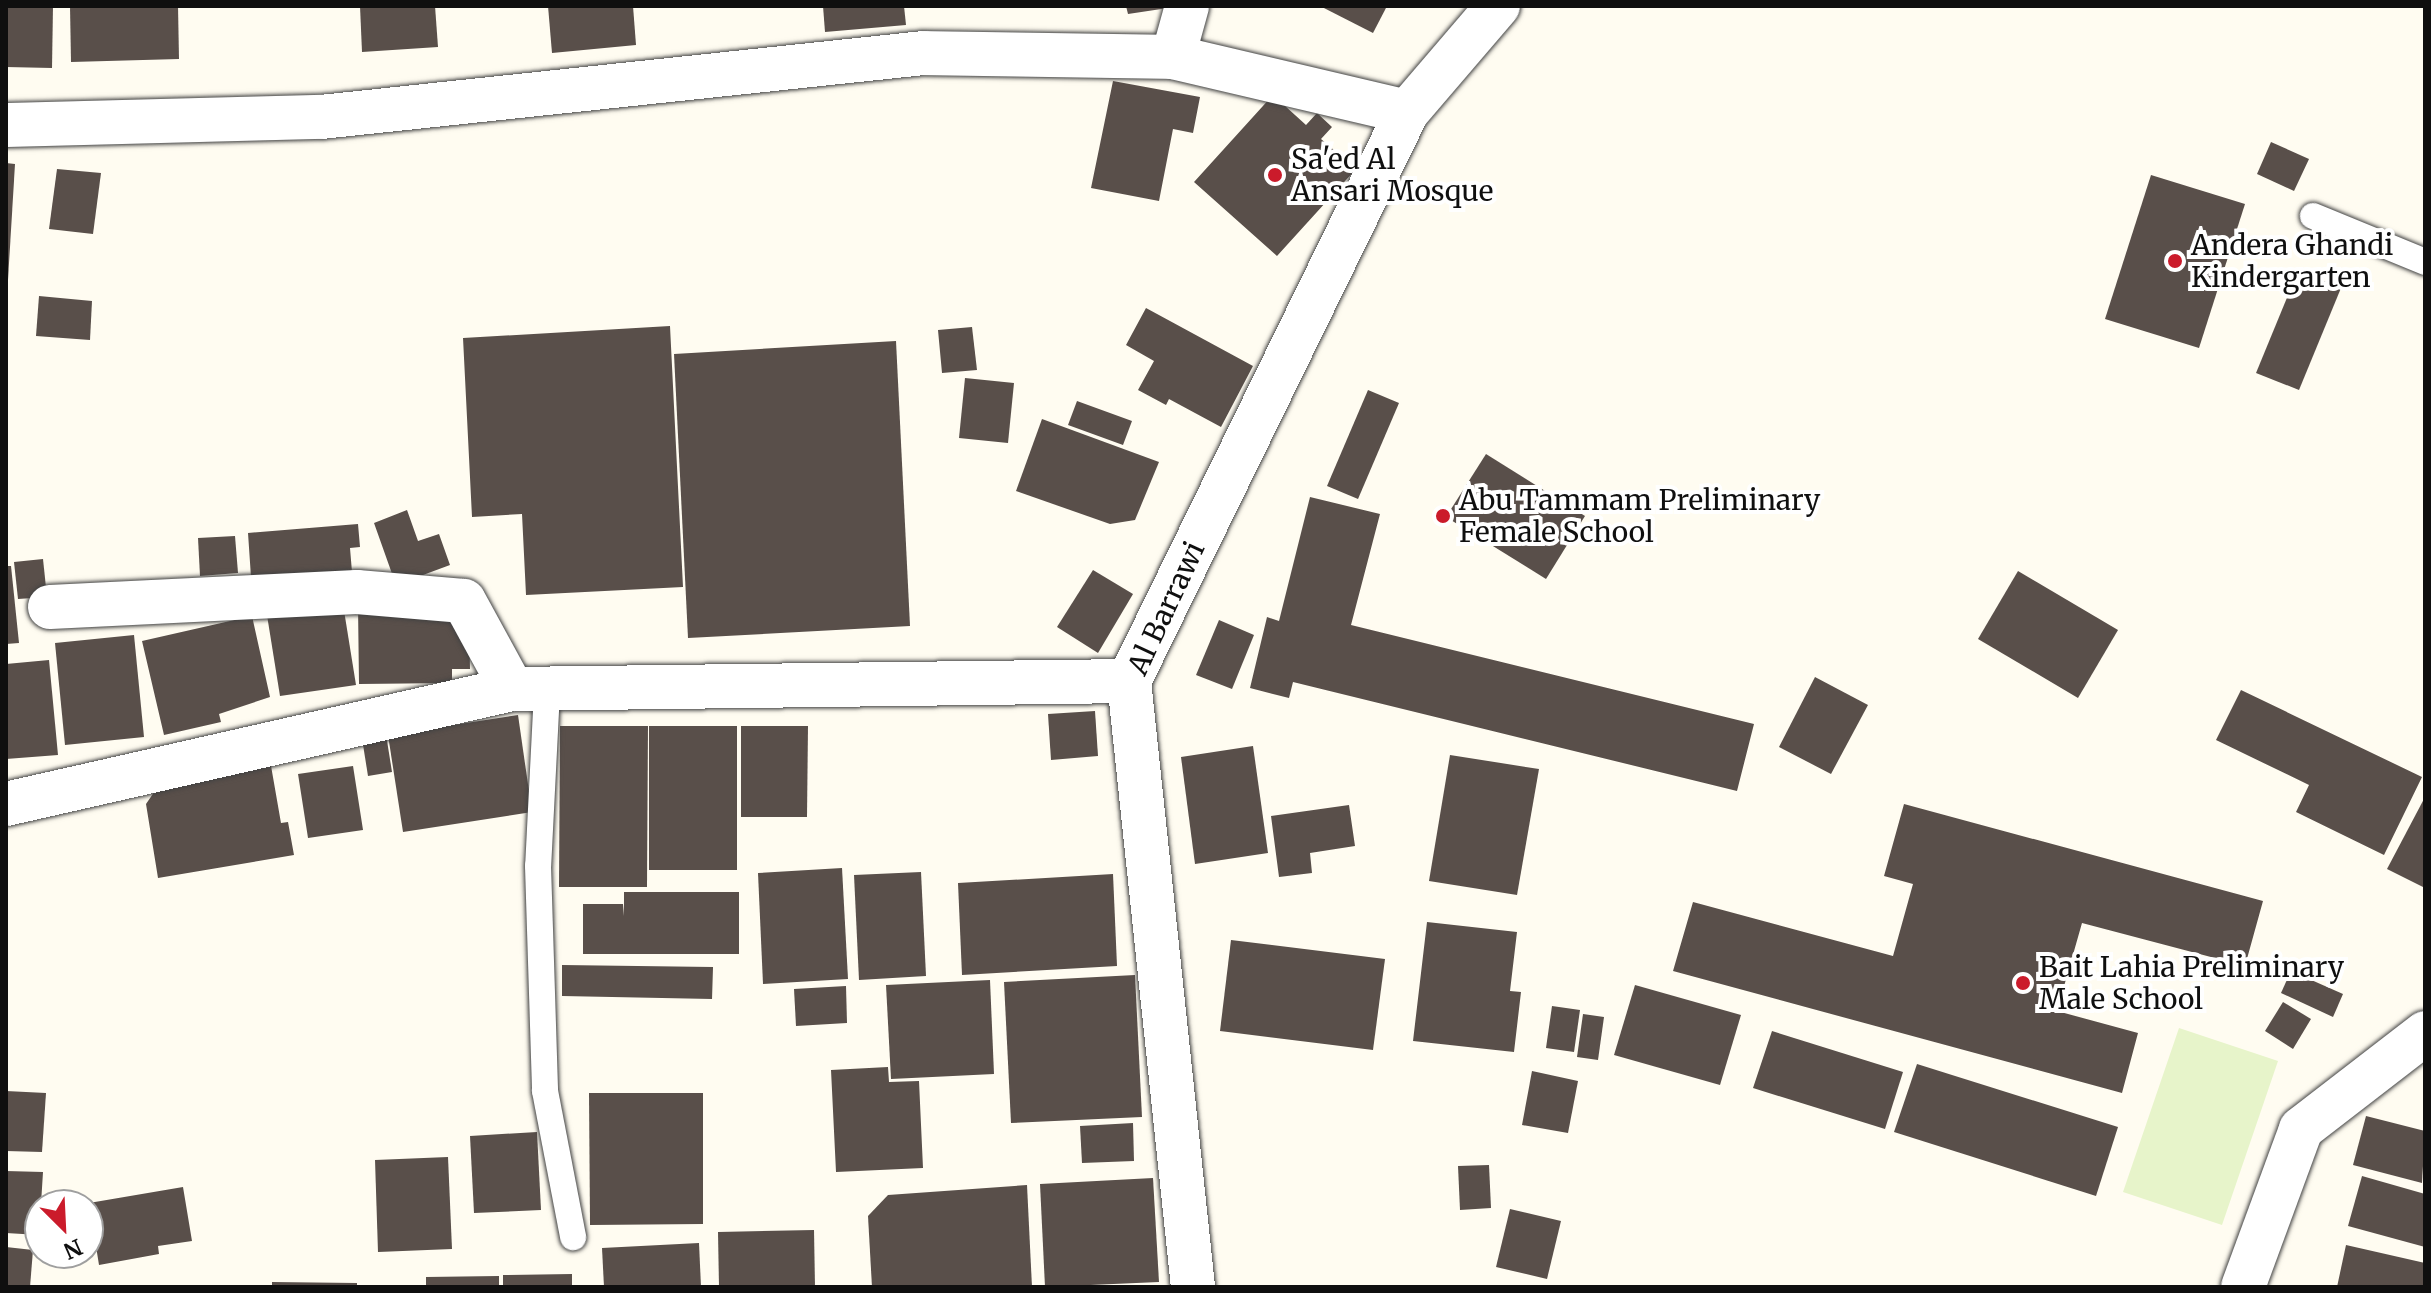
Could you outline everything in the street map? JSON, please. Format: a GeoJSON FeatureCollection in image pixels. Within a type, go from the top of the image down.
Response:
{"type":"FeatureCollection","features":[{"type":"Feature","properties":{"kind":"street"},"geometry":{"type":"LineString","coordinates":[[1173,57],[1187,6]]}},
{"type":"Feature","properties":{"kind":"street","name":"Al Barrawi"},"geometry":{"type":"LineString","coordinates":[[1193,1287],[1129,681],[1407,112],[1498,6]]}},
{"type":"Feature","properties":{"kind":"street"},"geometry":{"type":"LineString","coordinates":[[6,125],[321,117],[924,53],[1173,57],[1407,112]]}},
{"type":"Feature","properties":{"kind":"street"},"geometry":{"type":"LineString","coordinates":[[50,607],[357,592],[464,601],[530,690]]}},
{"type":"Feature","properties":{"kind":"street"},"geometry":{"type":"LineString","coordinates":[[6,804],[530,690],[1129,681]]}},
{"type":"Feature","properties":{"kind":"street"},"geometry":{"type":"LineString","coordinates":[[2243,1287],[2301,1129],[2425,1033]]}},
{"type":"Feature","properties":{"kind":"lane"},"geometry":{"type":"LineString","coordinates":[[2313,216],[2425,262]]}},
{"type":"Feature","properties":{"kind":"lane"},"geometry":{"type":"LineString","coordinates":[[530,690],[545,1091],[573,1237]]}},
{"type":"Feature","properties":{"kind":"green space"},"geometry":{"type":"Polygon","coordinates":[[[2179,1028],[2278,1061],[2222,1225],[2123,1192],[2179,1028]]]}},
{"type":"Feature","properties":{"kind":"building"},"geometry":{"type":"Polygon","coordinates":[[[6,6],[53,6],[52,68],[6,67],[6,6]]]}},
{"type":"Feature","properties":{"kind":"building"},"geometry":{"type":"Polygon","coordinates":[[[70,6],[178,6],[179,59],[71,62],[70,6]]]}},
{"type":"Feature","properties":{"kind":"building"},"geometry":{"type":"Polygon","coordinates":[[[360,6],[435,6],[438,47],[362,52],[360,6]]]}},
{"type":"Feature","properties":{"kind":"building"},"geometry":{"type":"Polygon","coordinates":[[[548,6],[633,6],[636,45],[552,53],[548,6]]]}},
{"type":"Feature","properties":{"kind":"building"},"geometry":{"type":"Polygon","coordinates":[[[823,6],[904,6],[906,25],[825,32],[823,6]]]}},
{"type":"Feature","properties":{"kind":"building"},"geometry":{"type":"Polygon","coordinates":[[[1126,6],[1168,6],[1168,8],[1128,14],[1126,6]]]}},
{"type":"Feature","properties":{"kind":"building"},"geometry":{"type":"Polygon","coordinates":[[[1320,6],[1387,6],[1373,33],[1320,6]]]}},
{"type":"Feature","properties":{"kind":"building"},"geometry":{"type":"Polygon","coordinates":[[[1113,81],[1200,97],[1193,133],[1173,129],[1159,201],[1091,188],[1113,81]]]}},
{"type":"Feature","properties":{"kind":"building","name":"Sa'ed Al Ansari Mosque"},"geometry":{"type":"Polygon","coordinates":[[[1273,95],[1306,125],[1317,113],[1332,127],[1321,139],[1356,169],[1277,256],[1194,182],[1273,95]]]}},
{"type":"Feature","properties":{"kind":"building"},"geometry":{"type":"Polygon","coordinates":[[[2271,142],[2309,159],[2294,191],[2257,174],[2271,142]]]}},
{"type":"Feature","properties":{"kind":"building"},"geometry":{"type":"Polygon","coordinates":[[[6,163],[15,164],[8,280],[6,280],[6,163]]]}},
{"type":"Feature","properties":{"kind":"building"},"geometry":{"type":"Polygon","coordinates":[[[57,169],[101,173],[93,234],[49,229],[57,169]]]}},
{"type":"Feature","properties":{"kind":"building","name":"Andera Ghandi Kindergarten"},"geometry":{"type":"Polygon","coordinates":[[[2151,175],[2245,204],[2199,348],[2105,319],[2151,175]]]}},
{"type":"Feature","properties":{"kind":"building"},"geometry":{"type":"Polygon","coordinates":[[[2298,271],[2341,288],[2299,390],[2256,373],[2298,271]]]}},
{"type":"Feature","properties":{"kind":"building"},"geometry":{"type":"Polygon","coordinates":[[[39,296],[92,301],[90,340],[36,336],[39,296]]]}},
{"type":"Feature","properties":{"kind":"building"},"geometry":{"type":"Polygon","coordinates":[[[1146,308],[1253,366],[1221,427],[1169,399],[1166,405],[1138,390],[1154,361],[1126,345],[1146,308]]]}},
{"type":"Feature","properties":{"kind":"building"},"geometry":{"type":"Polygon","coordinates":[[[670,326],[683,587],[526,595],[522,514],[472,517],[463,338],[670,326]]]}},
{"type":"Feature","properties":{"kind":"building"},"geometry":{"type":"Polygon","coordinates":[[[972,327],[977,370],[942,373],[938,330],[972,327]]]}},
{"type":"Feature","properties":{"kind":"building"},"geometry":{"type":"Polygon","coordinates":[[[896,341],[910,626],[688,638],[674,354],[896,341]]]}},
{"type":"Feature","properties":{"kind":"building"},"geometry":{"type":"Polygon","coordinates":[[[965,378],[1014,383],[1008,443],[959,438],[965,378]]]}},
{"type":"Feature","properties":{"kind":"building"},"geometry":{"type":"Polygon","coordinates":[[[1368,390],[1399,403],[1358,499],[1327,486],[1368,390]]]}},
{"type":"Feature","properties":{"kind":"building"},"geometry":{"type":"Polygon","coordinates":[[[1077,401],[1132,421],[1123,445],[1068,425],[1077,401]]]}},
{"type":"Feature","properties":{"kind":"building"},"geometry":{"type":"Polygon","coordinates":[[[1042,419],[1159,462],[1135,520],[1110,524],[1016,491],[1042,419]]]}},
{"type":"Feature","properties":{"kind":"building"},"geometry":{"type":"Polygon","coordinates":[[[1486,454],[1585,516],[1546,579],[1446,517],[1486,454]]]}},
{"type":"Feature","properties":{"kind":"building"},"geometry":{"type":"Polygon","coordinates":[[[1310,497],[1380,514],[1351,625],[1754,724],[1737,791],[1293,682],[1289,698],[1250,688],[1267,617],[1279,621],[1310,497]]]}},
{"type":"Feature","properties":{"kind":"building"},"geometry":{"type":"Polygon","coordinates":[[[407,510],[418,541],[439,534],[450,565],[396,585],[374,523],[407,510]]]}},
{"type":"Feature","properties":{"kind":"building"},"geometry":{"type":"Polygon","coordinates":[[[358,524],[360,547],[350,548],[352,572],[252,592],[248,533],[358,524]]]}},
{"type":"Feature","properties":{"kind":"building"},"geometry":{"type":"Polygon","coordinates":[[[235,536],[238,573],[200,576],[198,538],[235,536]]]}},
{"type":"Feature","properties":{"kind":"building"},"geometry":{"type":"Polygon","coordinates":[[[43,559],[47,597],[18,599],[14,562],[43,559]]]}},
{"type":"Feature","properties":{"kind":"building"},"geometry":{"type":"Polygon","coordinates":[[[6,566],[11,566],[19,643],[6,644],[6,566]]]}},
{"type":"Feature","properties":{"kind":"building"},"geometry":{"type":"Polygon","coordinates":[[[1093,570],[1133,594],[1098,653],[1057,627],[1093,570]]]}},
{"type":"Feature","properties":{"kind":"building"},"geometry":{"type":"Polygon","coordinates":[[[2018,571],[2118,630],[2078,698],[1978,639],[2018,571]]]}},
{"type":"Feature","properties":{"kind":"building"},"geometry":{"type":"Polygon","coordinates":[[[342,598],[356,685],[280,696],[266,609],[342,598]]]}},
{"type":"Feature","properties":{"kind":"building"},"geometry":{"type":"Polygon","coordinates":[[[358,606],[469,621],[470,669],[452,669],[452,683],[359,684],[358,606]]]}},
{"type":"Feature","properties":{"kind":"building"},"geometry":{"type":"Polygon","coordinates":[[[252,616],[270,697],[219,714],[221,722],[164,735],[142,641],[252,616]]]}},
{"type":"Feature","properties":{"kind":"building"},"geometry":{"type":"Polygon","coordinates":[[[1219,620],[1254,635],[1232,689],[1196,675],[1219,620]]]}},
{"type":"Feature","properties":{"kind":"building"},"geometry":{"type":"Polygon","coordinates":[[[134,635],[144,737],[65,745],[55,643],[134,635]]]}},
{"type":"Feature","properties":{"kind":"building"},"geometry":{"type":"Polygon","coordinates":[[[49,660],[58,755],[6,759],[6,664],[49,660]]]}},
{"type":"Feature","properties":{"kind":"building"},"geometry":{"type":"Polygon","coordinates":[[[1815,677],[1868,705],[1831,774],[1779,747],[1815,677]]]}},
{"type":"Feature","properties":{"kind":"building"},"geometry":{"type":"Polygon","coordinates":[[[2241,690],[2422,777],[2384,855],[2296,812],[2309,785],[2216,740],[2241,690]]]}},
{"type":"Feature","properties":{"kind":"building"},"geometry":{"type":"Polygon","coordinates":[[[1095,711],[1098,756],[1051,760],[1048,714],[1095,711]]]}},
{"type":"Feature","properties":{"kind":"building"},"geometry":{"type":"Polygon","coordinates":[[[518,715],[532,812],[403,832],[388,735],[518,715]]]}},
{"type":"Feature","properties":{"kind":"building"},"geometry":{"type":"Polygon","coordinates":[[[560,726],[648,726],[647,887],[559,887],[560,726]]]}},
{"type":"Feature","properties":{"kind":"building"},"geometry":{"type":"Polygon","coordinates":[[[649,726],[737,726],[737,870],[649,870],[649,726]]]}},
{"type":"Feature","properties":{"kind":"building"},"geometry":{"type":"Polygon","coordinates":[[[741,726],[808,726],[807,817],[741,817],[741,726]]]}},
{"type":"Feature","properties":{"kind":"building"},"geometry":{"type":"Polygon","coordinates":[[[385,728],[392,772],[368,776],[361,732],[385,728]]]}},
{"type":"Feature","properties":{"kind":"building"},"geometry":{"type":"Polygon","coordinates":[[[1253,746],[1268,853],[1195,864],[1181,757],[1253,746]]]}},
{"type":"Feature","properties":{"kind":"building"},"geometry":{"type":"Polygon","coordinates":[[[1450,755],[1539,769],[1517,895],[1429,881],[1450,755]]]}},
{"type":"Feature","properties":{"kind":"building"},"geometry":{"type":"Polygon","coordinates":[[[270,760],[281,823],[288,822],[294,855],[158,878],[146,804],[163,779],[270,760]]]}},
{"type":"Feature","properties":{"kind":"building"},"geometry":{"type":"Polygon","coordinates":[[[353,766],[363,830],[308,838],[298,774],[353,766]]]}},
{"type":"Feature","properties":{"kind":"building"},"geometry":{"type":"Polygon","coordinates":[[[2425,797],[2425,888],[2387,869],[2425,797]]]}},
{"type":"Feature","properties":{"kind":"building"},"geometry":{"type":"Polygon","coordinates":[[[1904,804],[2263,901],[2245,966],[2082,923],[2057,1011],[2138,1033],[2122,1093],[1673,971],[1693,902],[1893,956],[1913,884],[1884,876],[1904,804]]]}},
{"type":"Feature","properties":{"kind":"building"},"geometry":{"type":"Polygon","coordinates":[[[1349,805],[1355,846],[1310,853],[1312,873],[1279,877],[1271,816],[1349,805]]]}},
{"type":"Feature","properties":{"kind":"building"},"geometry":{"type":"Polygon","coordinates":[[[842,868],[848,979],[763,984],[758,873],[842,868]]]}},
{"type":"Feature","properties":{"kind":"building"},"geometry":{"type":"Polygon","coordinates":[[[921,872],[926,976],[859,980],[854,875],[921,872]]]}},
{"type":"Feature","properties":{"kind":"building"},"geometry":{"type":"Polygon","coordinates":[[[1113,874],[1117,966],[962,975],[958,883],[1113,874]]]}},
{"type":"Feature","properties":{"kind":"building"},"geometry":{"type":"Polygon","coordinates":[[[624,892],[739,892],[739,954],[583,954],[583,904],[623,904],[624,916],[624,892]]]}},
{"type":"Feature","properties":{"kind":"building"},"geometry":{"type":"Polygon","coordinates":[[[1427,922],[1517,932],[1510,991],[1521,992],[1514,1052],[1413,1041],[1427,922]]]}},
{"type":"Feature","properties":{"kind":"building"},"geometry":{"type":"Polygon","coordinates":[[[1231,940],[1385,959],[1373,1050],[1220,1031],[1231,940]]]}},
{"type":"Feature","properties":{"kind":"building"},"geometry":{"type":"Polygon","coordinates":[[[562,965],[713,967],[712,999],[562,996],[562,965]]]}},
{"type":"Feature","properties":{"kind":"building"},"geometry":{"type":"Polygon","coordinates":[[[2291,971],[2343,994],[2333,1017],[2281,993],[2291,971]]]}},
{"type":"Feature","properties":{"kind":"building"},"geometry":{"type":"Polygon","coordinates":[[[1135,975],[1142,1117],[1011,1123],[1004,982],[1135,975]]]}},
{"type":"Feature","properties":{"kind":"building"},"geometry":{"type":"Polygon","coordinates":[[[990,980],[994,1074],[891,1079],[886,985],[990,980]]]}},
{"type":"Feature","properties":{"kind":"building"},"geometry":{"type":"Polygon","coordinates":[[[1635,985],[1741,1015],[1720,1085],[1614,1055],[1635,985]]]}},
{"type":"Feature","properties":{"kind":"building"},"geometry":{"type":"Polygon","coordinates":[[[846,986],[847,1023],[796,1026],[794,989],[846,986]]]}},
{"type":"Feature","properties":{"kind":"building"},"geometry":{"type":"Polygon","coordinates":[[[2283,1002],[2311,1019],[2293,1049],[2265,1031],[2283,1002]]]}},
{"type":"Feature","properties":{"kind":"building"},"geometry":{"type":"Polygon","coordinates":[[[1552,1006],[1580,1010],[1574,1052],[1546,1048],[1552,1006]]]}},
{"type":"Feature","properties":{"kind":"building"},"geometry":{"type":"Polygon","coordinates":[[[1583,1014],[1604,1017],[1598,1060],[1577,1057],[1583,1014]]]}},
{"type":"Feature","properties":{"kind":"building"},"geometry":{"type":"Polygon","coordinates":[[[1772,1031],[1903,1072],[1885,1129],[1753,1088],[1772,1031]]]}},
{"type":"Feature","properties":{"kind":"building"},"geometry":{"type":"Polygon","coordinates":[[[1917,1064],[2118,1127],[2096,1196],[1894,1132],[1917,1064]]]}},
{"type":"Feature","properties":{"kind":"building"},"geometry":{"type":"Polygon","coordinates":[[[888,1067],[889,1082],[919,1081],[923,1168],[836,1172],[831,1070],[888,1067]]]}},
{"type":"Feature","properties":{"kind":"building"},"geometry":{"type":"Polygon","coordinates":[[[1532,1071],[1578,1081],[1568,1133],[1522,1125],[1532,1071]]]}},
{"type":"Feature","properties":{"kind":"building"},"geometry":{"type":"Polygon","coordinates":[[[6,1091],[46,1093],[42,1152],[6,1151],[6,1091]]]}},
{"type":"Feature","properties":{"kind":"building"},"geometry":{"type":"Polygon","coordinates":[[[589,1093],[703,1093],[703,1224],[590,1225],[589,1093]]]}},
{"type":"Feature","properties":{"kind":"building"},"geometry":{"type":"Polygon","coordinates":[[[2366,1116],[2425,1131],[2422,1183],[2353,1165],[2366,1116]]]}},
{"type":"Feature","properties":{"kind":"building"},"geometry":{"type":"Polygon","coordinates":[[[1133,1123],[1134,1161],[1082,1163],[1080,1126],[1133,1123]]]}},
{"type":"Feature","properties":{"kind":"building"},"geometry":{"type":"Polygon","coordinates":[[[537,1132],[541,1210],[474,1213],[470,1136],[537,1132]]]}},
{"type":"Feature","properties":{"kind":"building"},"geometry":{"type":"Polygon","coordinates":[[[448,1157],[452,1249],[378,1252],[375,1160],[448,1157]]]}},
{"type":"Feature","properties":{"kind":"building"},"geometry":{"type":"Polygon","coordinates":[[[1489,1165],[1491,1208],[1460,1210],[1458,1166],[1489,1165]]]}},
{"type":"Feature","properties":{"kind":"building"},"geometry":{"type":"Polygon","coordinates":[[[6,1171],[43,1172],[42,1189],[24,1189],[24,1234],[6,1233],[6,1171]]]}},
{"type":"Feature","properties":{"kind":"building"},"geometry":{"type":"Polygon","coordinates":[[[2362,1176],[2425,1194],[2425,1247],[2348,1226],[2362,1176]]]}},
{"type":"Feature","properties":{"kind":"building"},"geometry":{"type":"Polygon","coordinates":[[[1153,1178],[1159,1282],[1045,1287],[1040,1184],[1153,1178]]]}},
{"type":"Feature","properties":{"kind":"building"},"geometry":{"type":"Polygon","coordinates":[[[1027,1185],[1032,1287],[872,1287],[868,1216],[888,1195],[1027,1185]]]}},
{"type":"Feature","properties":{"kind":"building"},"geometry":{"type":"Polygon","coordinates":[[[183,1187],[192,1241],[158,1246],[159,1254],[104,1264],[104,1200],[183,1187]]]}},
{"type":"Feature","properties":{"kind":"building"},"geometry":{"type":"Polygon","coordinates":[[[1510,1209],[1561,1221],[1547,1279],[1496,1267],[1510,1209]]]}},
{"type":"Feature","properties":{"kind":"building"},"geometry":{"type":"Polygon","coordinates":[[[814,1230],[815,1287],[719,1287],[718,1232],[814,1230]]]}},
{"type":"Feature","properties":{"kind":"building"},"geometry":{"type":"Polygon","coordinates":[[[699,1243],[701,1287],[604,1287],[602,1248],[699,1243]]]}},
{"type":"Feature","properties":{"kind":"building"},"geometry":{"type":"Polygon","coordinates":[[[2346,1245],[2425,1263],[2425,1287],[2337,1287],[2346,1245]]]}},
{"type":"Feature","properties":{"kind":"building"},"geometry":{"type":"Polygon","coordinates":[[[6,1247],[24,1249],[24,1269],[31,1269],[30,1287],[6,1287],[6,1247]]]}},
{"type":"Feature","properties":{"kind":"building"},"geometry":{"type":"Polygon","coordinates":[[[572,1274],[572,1287],[503,1287],[503,1275],[572,1274]]]}},
{"type":"Feature","properties":{"kind":"building"},"geometry":{"type":"Polygon","coordinates":[[[499,1276],[499,1287],[426,1287],[426,1277],[499,1276]]]}},
{"type":"Feature","properties":{"kind":"building"},"geometry":{"type":"Polygon","coordinates":[[[272,1282],[357,1283],[357,1287],[272,1287],[272,1282]]]}},
{"type":"Feature","properties":{"kind":"place","name":"Sa'ed Al Ansari Mosque"},"geometry":{"type":"Point","coordinates":[1275,175]}},
{"type":"Feature","properties":{"kind":"place","name":"Andera Ghandi Kindergarten"},"geometry":{"type":"Point","coordinates":[2175,261]}},
{"type":"Feature","properties":{"kind":"place","name":"Abu Tammam Preliminary Female School"},"geometry":{"type":"Point","coordinates":[1443,516]}},
{"type":"Feature","properties":{"kind":"place","name":"Bait Lahia Preliminary Male School"},"geometry":{"type":"Point","coordinates":[2023,983]}}]}
